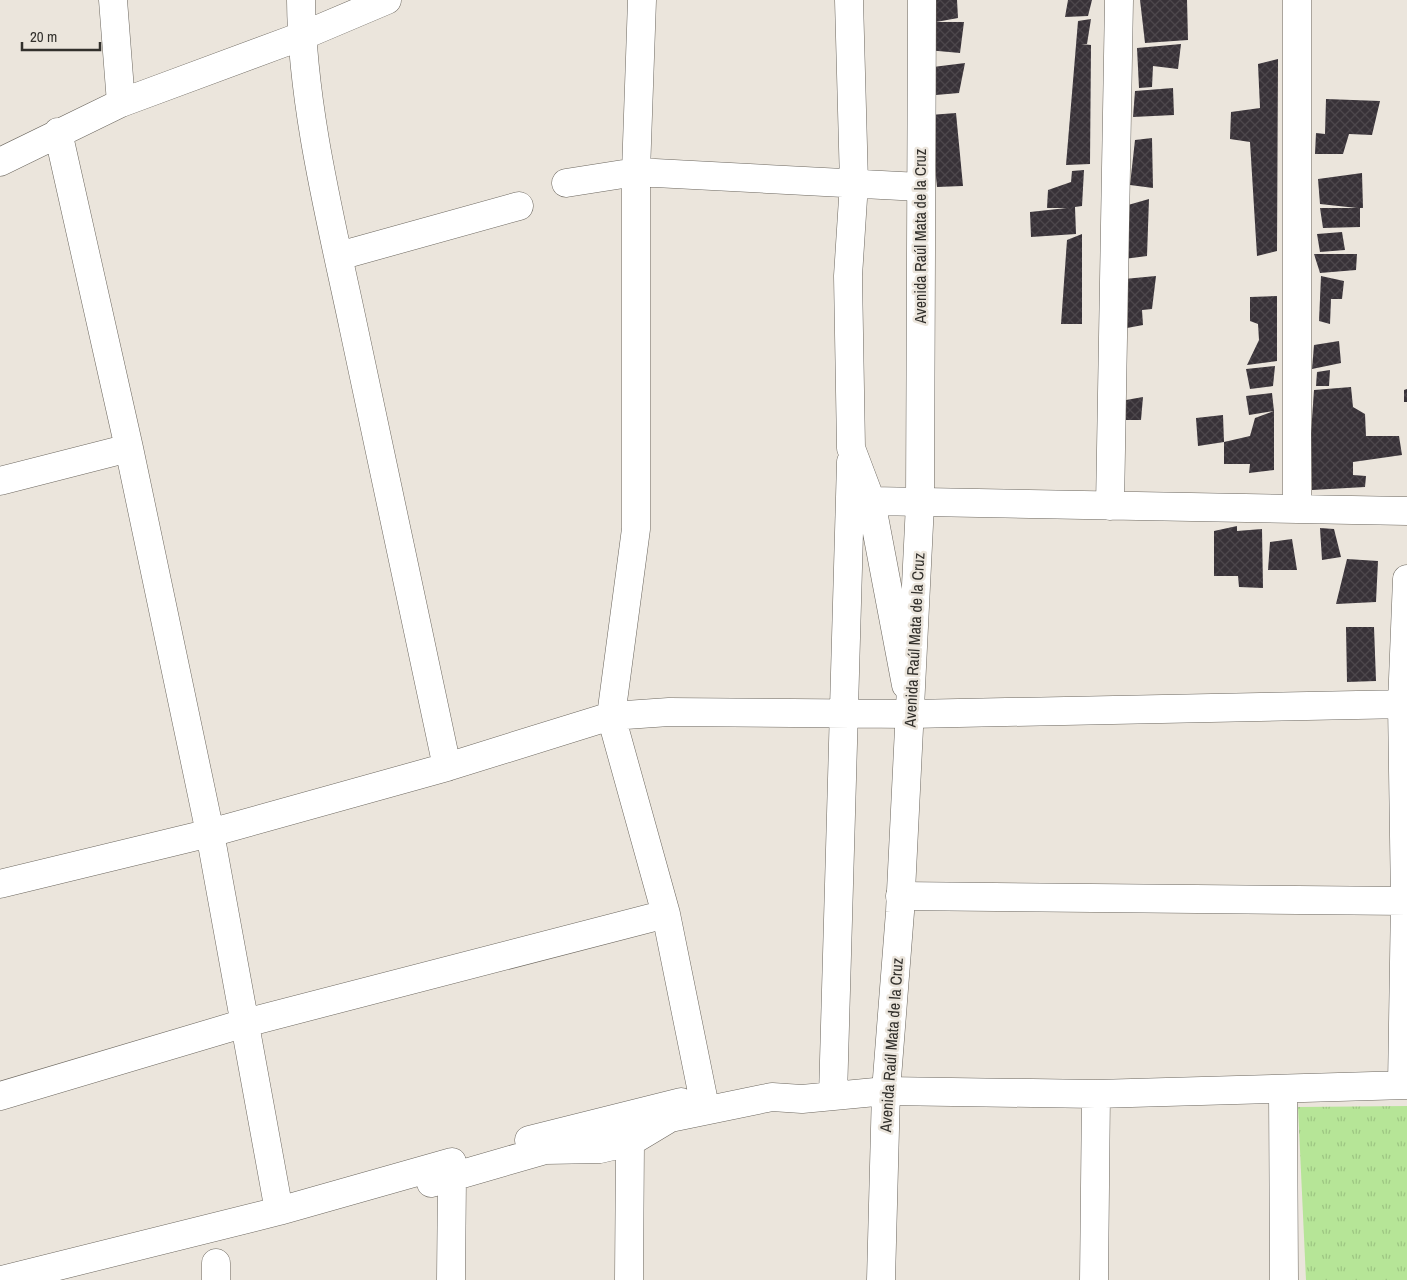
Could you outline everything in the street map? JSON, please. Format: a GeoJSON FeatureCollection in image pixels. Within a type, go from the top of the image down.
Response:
{"type":"FeatureCollection","features":[{"type":"Feature","properties":{"kind":"street"},"geometry":{"type":"LineString","coordinates":[[113,0],[121,103]]}},
{"type":"Feature","properties":{"kind":"street"},"geometry":{"type":"LineString","coordinates":[[302,0],[302,36],[313,122],[338,256],[447,768]]}},
{"type":"Feature","properties":{"kind":"street"},"geometry":{"type":"LineString","coordinates":[[0,162],[58,132],[121,103],[302,36],[387,0]]}},
{"type":"Feature","properties":{"kind":"street"},"geometry":{"type":"LineString","coordinates":[[642,0],[636,172],[636,529],[611,716],[666,914],[703,1097]]}},
{"type":"Feature","properties":{"kind":"street"},"geometry":{"type":"LineString","coordinates":[[833,1096],[851,448],[848,276],[854,183],[849,0]]}},
{"type":"Feature","properties":{"kind":"street","name":"Avenida Raúl Mata de la Cruz"},"geometry":{"type":"LineString","coordinates":[[881,1280],[886,1091],[911,714],[920,504],[922,0]]}},
{"type":"Feature","properties":{"kind":"street"},"geometry":{"type":"LineString","coordinates":[[1110,506],[1119,0]]}},
{"type":"Feature","properties":{"kind":"street"},"geometry":{"type":"LineString","coordinates":[[1297,0],[1297,509]]}},
{"type":"Feature","properties":{"kind":"street"},"geometry":{"type":"LineString","coordinates":[[58,132],[129,448],[210,834],[279,1211]]}},
{"type":"Feature","properties":{"kind":"street"},"geometry":{"type":"LineString","coordinates":[[566,183],[636,172],[920,187]]}},
{"type":"Feature","properties":{"kind":"street"},"geometry":{"type":"LineString","coordinates":[[338,256],[519,206]]}},
{"type":"Feature","properties":{"kind":"street"},"geometry":{"type":"LineString","coordinates":[[0,481],[129,448]]}},
{"type":"Feature","properties":{"kind":"street"},"geometry":{"type":"LineString","coordinates":[[851,448],[871,501],[911,714]]}},
{"type":"Feature","properties":{"kind":"street"},"geometry":{"type":"LineString","coordinates":[[871,501],[920,504],[1407,511]]}},
{"type":"Feature","properties":{"kind":"street"},"geometry":{"type":"LineString","coordinates":[[2,1280],[279,1211],[571,1128],[703,1097],[740,1092],[802,1099],[886,1091],[1096,1094],[1405,1085],[1404,704],[1407,578]]}},
{"type":"Feature","properties":{"kind":"street"},"geometry":{"type":"LineString","coordinates":[[0,884],[210,834],[447,768],[611,716],[669,712],[911,714],[1404,704]]}},
{"type":"Feature","properties":{"kind":"street"},"geometry":{"type":"LineString","coordinates":[[900,896],[1406,901]]}},
{"type":"Feature","properties":{"kind":"street"},"geometry":{"type":"LineString","coordinates":[[0,1096],[244,1023],[666,914]]}},
{"type":"Feature","properties":{"kind":"street"},"geometry":{"type":"LineString","coordinates":[[1283,1090],[1284,1280]]}},
{"type":"Feature","properties":{"kind":"street"},"geometry":{"type":"LineString","coordinates":[[1094,1280],[1096,1094]]}},
{"type":"Feature","properties":{"kind":"street"},"geometry":{"type":"LineString","coordinates":[[451,1280],[442,1180],[545,1150],[600,1149],[630,1142],[670,1118],[772,1097]]}},
{"type":"Feature","properties":{"kind":"street"},"geometry":{"type":"LineString","coordinates":[[629,1280],[630,1142]]}},
{"type":"Feature","properties":{"kind":"green space"},"geometry":{"type":"Polygon","coordinates":[[[1407,1106],[1407,1280],[1306,1280],[1298,1107],[1407,1106]]]}},
{"type":"Feature","properties":{"kind":"building"},"geometry":{"type":"Polygon","coordinates":[[[936,0],[957,0],[958,18],[936,22],[936,0]]]}},
{"type":"Feature","properties":{"kind":"building"},"geometry":{"type":"Polygon","coordinates":[[[1068,0],[1092,0],[1088,16],[1065,17],[1068,0]]]}},
{"type":"Feature","properties":{"kind":"building"},"geometry":{"type":"Polygon","coordinates":[[[1140,0],[1187,0],[1188,40],[1145,43],[1140,0]]]}},
{"type":"Feature","properties":{"kind":"building"},"geometry":{"type":"Polygon","coordinates":[[[1091,19],[1087,44],[1081,44],[1091,45],[1090,164],[1066,165],[1078,21],[1091,19]]]}},
{"type":"Feature","properties":{"kind":"building"},"geometry":{"type":"Polygon","coordinates":[[[931,22],[964,22],[960,53],[927,50],[931,22]]]}},
{"type":"Feature","properties":{"kind":"building"},"geometry":{"type":"Polygon","coordinates":[[[1181,44],[1178,69],[1153,66],[1152,87],[1139,88],[1137,48],[1181,44]]]}},
{"type":"Feature","properties":{"kind":"building"},"geometry":{"type":"Polygon","coordinates":[[[1278,59],[1277,251],[1257,256],[1250,142],[1230,139],[1231,112],[1260,108],[1258,64],[1278,59]]]}},
{"type":"Feature","properties":{"kind":"building"},"geometry":{"type":"Polygon","coordinates":[[[965,63],[959,93],[924,96],[925,68],[965,63]]]}},
{"type":"Feature","properties":{"kind":"building"},"geometry":{"type":"Polygon","coordinates":[[[1173,88],[1174,115],[1133,117],[1135,91],[1173,88]]]}},
{"type":"Feature","properties":{"kind":"building"},"geometry":{"type":"Polygon","coordinates":[[[1326,99],[1380,101],[1372,135],[1349,134],[1343,154],[1315,154],[1316,133],[1325,134],[1326,99]]]}},
{"type":"Feature","properties":{"kind":"building"},"geometry":{"type":"Polygon","coordinates":[[[956,113],[963,186],[937,187],[930,115],[956,113]]]}},
{"type":"Feature","properties":{"kind":"building"},"geometry":{"type":"Polygon","coordinates":[[[1152,138],[1153,188],[1130,185],[1135,140],[1152,138]]]}},
{"type":"Feature","properties":{"kind":"building"},"geometry":{"type":"Polygon","coordinates":[[[1084,170],[1082,206],[1075,207],[1076,234],[1031,237],[1030,212],[1067,208],[1047,208],[1048,190],[1071,182],[1072,171],[1084,170]]]}},
{"type":"Feature","properties":{"kind":"building"},"geometry":{"type":"Polygon","coordinates":[[[1362,173],[1363,208],[1360,208],[1360,227],[1323,228],[1320,208],[1357,208],[1320,204],[1318,179],[1362,173]]]}},
{"type":"Feature","properties":{"kind":"building"},"geometry":{"type":"Polygon","coordinates":[[[1149,199],[1147,256],[1124,259],[1128,205],[1149,199]]]}},
{"type":"Feature","properties":{"kind":"building"},"geometry":{"type":"Polygon","coordinates":[[[1342,232],[1345,250],[1320,252],[1317,234],[1342,232]]]}},
{"type":"Feature","properties":{"kind":"building"},"geometry":{"type":"Polygon","coordinates":[[[1082,234],[1082,324],[1061,324],[1067,240],[1082,234]]]}},
{"type":"Feature","properties":{"kind":"building"},"geometry":{"type":"Polygon","coordinates":[[[1314,254],[1357,254],[1356,270],[1320,273],[1314,254]]]}},
{"type":"Feature","properties":{"kind":"building"},"geometry":{"type":"Polygon","coordinates":[[[1156,276],[1152,309],[1142,310],[1143,325],[1127,328],[1124,279],[1156,276]]]}},
{"type":"Feature","properties":{"kind":"building"},"geometry":{"type":"Polygon","coordinates":[[[1321,276],[1344,281],[1342,299],[1331,299],[1330,324],[1319,321],[1321,276]]]}},
{"type":"Feature","properties":{"kind":"building"},"geometry":{"type":"Polygon","coordinates":[[[1277,296],[1277,361],[1247,365],[1259,340],[1258,324],[1250,321],[1250,297],[1277,296]]]}},
{"type":"Feature","properties":{"kind":"building"},"geometry":{"type":"Polygon","coordinates":[[[1339,341],[1341,363],[1312,369],[1314,345],[1339,341]]]}},
{"type":"Feature","properties":{"kind":"building"},"geometry":{"type":"Polygon","coordinates":[[[1275,366],[1273,386],[1250,389],[1246,369],[1275,366]]]}},
{"type":"Feature","properties":{"kind":"building"},"geometry":{"type":"Polygon","coordinates":[[[1330,370],[1329,386],[1316,386],[1317,372],[1330,370]]]}},
{"type":"Feature","properties":{"kind":"building"},"geometry":{"type":"Polygon","coordinates":[[[1351,387],[1353,407],[1365,414],[1366,436],[1399,436],[1402,455],[1353,462],[1353,475],[1366,476],[1365,487],[1312,490],[1311,433],[1314,390],[1351,387]]]}},
{"type":"Feature","properties":{"kind":"building"},"geometry":{"type":"Polygon","coordinates":[[[1407,389],[1407,402],[1404,402],[1404,390],[1407,389]]]}},
{"type":"Feature","properties":{"kind":"building"},"geometry":{"type":"Polygon","coordinates":[[[1272,393],[1274,411],[1249,415],[1246,396],[1272,393]]]}},
{"type":"Feature","properties":{"kind":"building"},"geometry":{"type":"Polygon","coordinates":[[[1143,397],[1141,420],[1123,420],[1126,400],[1143,397]]]}},
{"type":"Feature","properties":{"kind":"building"},"geometry":{"type":"Polygon","coordinates":[[[1274,411],[1274,470],[1249,473],[1250,464],[1224,464],[1224,442],[1250,436],[1255,418],[1274,411]]]}},
{"type":"Feature","properties":{"kind":"building"},"geometry":{"type":"Polygon","coordinates":[[[1223,415],[1224,442],[1198,446],[1196,418],[1223,415]]]}},
{"type":"Feature","properties":{"kind":"building"},"geometry":{"type":"Polygon","coordinates":[[[1237,526],[1237,531],[1262,529],[1263,588],[1239,587],[1238,576],[1214,576],[1214,531],[1237,526]]]}},
{"type":"Feature","properties":{"kind":"building"},"geometry":{"type":"Polygon","coordinates":[[[1320,528],[1334,529],[1341,557],[1322,560],[1320,528]]]}},
{"type":"Feature","properties":{"kind":"building"},"geometry":{"type":"Polygon","coordinates":[[[1292,539],[1297,570],[1268,570],[1270,542],[1292,539]]]}},
{"type":"Feature","properties":{"kind":"building"},"geometry":{"type":"Polygon","coordinates":[[[1347,559],[1378,561],[1376,602],[1336,604],[1347,559]]]}},
{"type":"Feature","properties":{"kind":"building"},"geometry":{"type":"Polygon","coordinates":[[[1346,627],[1374,627],[1376,681],[1347,682],[1346,627]]]}}]}
